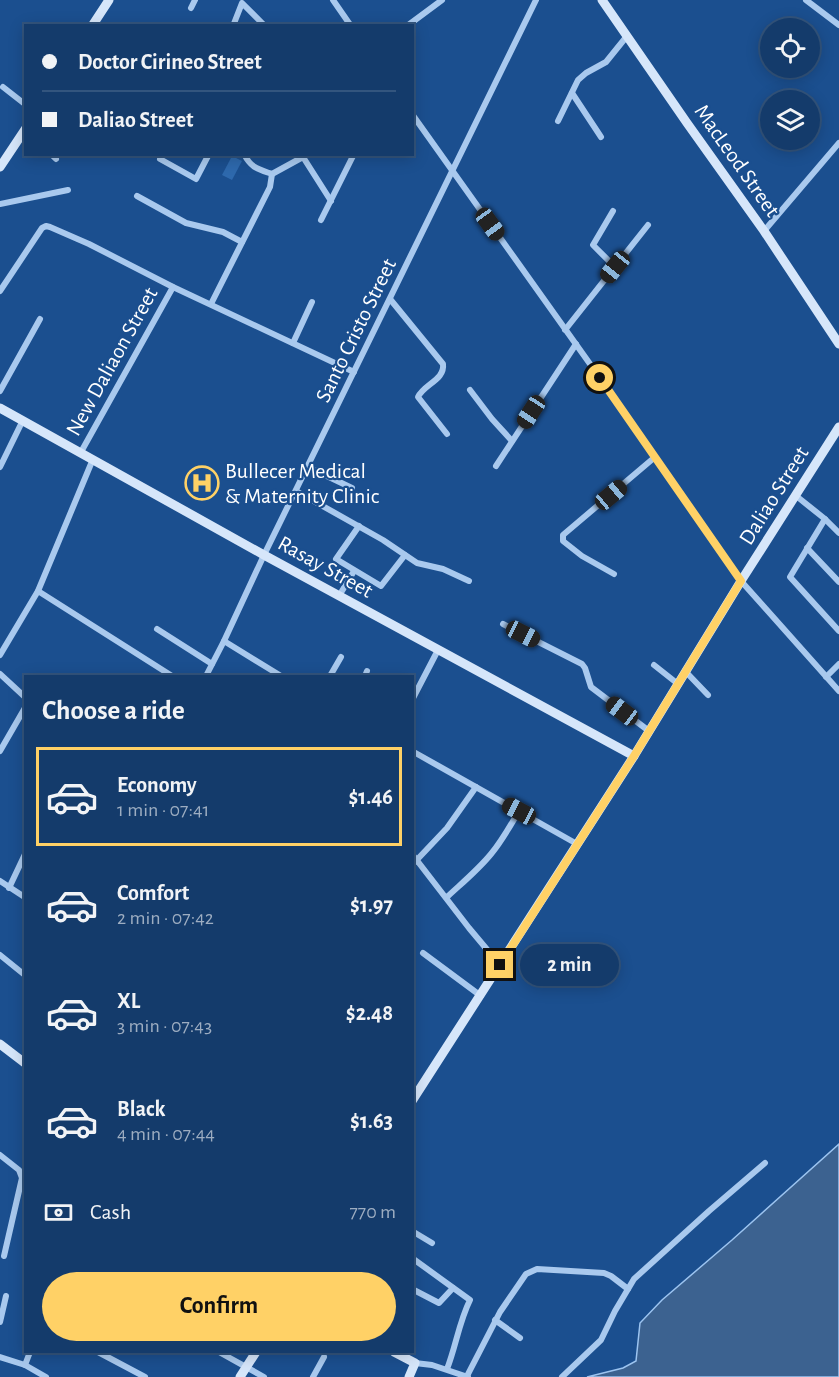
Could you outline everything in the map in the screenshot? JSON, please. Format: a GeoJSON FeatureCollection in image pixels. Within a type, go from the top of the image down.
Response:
{"type":"FeatureCollection","features":[{"type":"Feature","properties":{"kind":"street"},"geometry":{"type":"LineString","coordinates":[[93,24],[109,0]]}},
{"type":"Feature","properties":{"kind":"street"},"geometry":{"type":"LineString","coordinates":[[191,8],[195,0]]}},
{"type":"Feature","properties":{"kind":"street"},"geometry":{"type":"LineString","coordinates":[[333,0],[350,24]]}},
{"type":"Feature","properties":{"kind":"street"},"geometry":{"type":"LineString","coordinates":[[410,24],[442,0]]}},
{"type":"Feature","properties":{"kind":"street","name":"Santo Cristo Street"},"geometry":{"type":"LineString","coordinates":[[206,675],[536,0]]}},
{"type":"Feature","properties":{"kind":"street"},"geometry":{"type":"LineString","coordinates":[[806,0],[839,25]]}},
{"type":"Feature","properties":{"kind":"street","name":"MacLeod Street"},"geometry":{"type":"LineString","coordinates":[[606,2],[839,344]]}},
{"type":"Feature","properties":{"kind":"street"},"geometry":{"type":"LineString","coordinates":[[234,24],[242,3],[264,24]]}},
{"type":"Feature","properties":{"kind":"street"},"geometry":{"type":"LineString","coordinates":[[558,121],[581,76],[606,62],[627,36]]}},
{"type":"Feature","properties":{"kind":"street"},"geometry":{"type":"LineString","coordinates":[[3,87],[24,103]]}},
{"type":"Feature","properties":{"kind":"street"},"geometry":{"type":"LineString","coordinates":[[572,93],[601,137]]}},
{"type":"Feature","properties":{"kind":"street"},"geometry":{"type":"LineString","coordinates":[[414,117],[741,581],[839,691]]}},
{"type":"Feature","properties":{"kind":"street"},"geometry":{"type":"LineString","coordinates":[[1,161],[24,132]]}},
{"type":"Feature","properties":{"kind":"street"},"geometry":{"type":"LineString","coordinates":[[764,231],[839,143]]}},
{"type":"Feature","properties":{"kind":"street"},"geometry":{"type":"LineString","coordinates":[[161,157],[196,179],[208,156]]}},
{"type":"Feature","properties":{"kind":"street"},"geometry":{"type":"LineString","coordinates":[[245,156],[253,167],[272,174]]}},
{"type":"Feature","properties":{"kind":"street"},"geometry":{"type":"LineString","coordinates":[[272,174],[303,156],[331,201]]}},
{"type":"Feature","properties":{"kind":"street"},"geometry":{"type":"LineString","coordinates":[[321,220],[353,156]]}},
{"type":"Feature","properties":{"kind":"street"},"geometry":{"type":"LineString","coordinates":[[211,304],[270,187],[272,174]]}},
{"type":"Feature","properties":{"kind":"street"},"geometry":{"type":"LineString","coordinates":[[0,204],[68,190]]}},
{"type":"Feature","properties":{"kind":"street"},"geometry":{"type":"LineString","coordinates":[[137,196],[186,223],[223,232],[242,242]]}},
{"type":"Feature","properties":{"kind":"street"},"geometry":{"type":"LineString","coordinates":[[613,211],[593,245],[615,267]]}},
{"type":"Feature","properties":{"kind":"street"},"geometry":{"type":"LineString","coordinates":[[565,330],[648,225]]}},
{"type":"Feature","properties":{"kind":"street"},"geometry":{"type":"LineString","coordinates":[[0,291],[42,228],[46,226],[89,244],[354,372]]}},
{"type":"Feature","properties":{"kind":"street","name":"New Daliaon Street"},"geometry":{"type":"LineString","coordinates":[[81,452],[173,286]]}},
{"type":"Feature","properties":{"kind":"street"},"geometry":{"type":"LineString","coordinates":[[390,299],[443,364],[443,373],[420,392],[418,397],[447,434]]}},
{"type":"Feature","properties":{"kind":"street"},"geometry":{"type":"LineString","coordinates":[[293,343],[312,302]]}},
{"type":"Feature","properties":{"kind":"street"},"geometry":{"type":"LineString","coordinates":[[0,391],[40,320]]}},
{"type":"Feature","properties":{"kind":"street"},"geometry":{"type":"LineString","coordinates":[[496,466],[576,344]]}},
{"type":"Feature","properties":{"kind":"street"},"geometry":{"type":"LineString","coordinates":[[470,390],[512,441]]}},
{"type":"Feature","properties":{"kind":"street","name":"Rasay Street"},"geometry":{"type":"LineString","coordinates":[[0,408],[264,555],[634,756]]}},
{"type":"Feature","properties":{"kind":"street"},"geometry":{"type":"LineString","coordinates":[[0,467],[23,420]]}},
{"type":"Feature","properties":{"kind":"street","name":"Daliao Street"},"geometry":{"type":"LineString","coordinates":[[414,1094],[481,996],[634,756],[839,427]]}},
{"type":"Feature","properties":{"kind":"street"},"geometry":{"type":"LineString","coordinates":[[614,574],[582,556],[563,541],[563,535],[655,457]]}},
{"type":"Feature","properties":{"kind":"street"},"geometry":{"type":"LineString","coordinates":[[0,655],[38,591],[93,459]]}},
{"type":"Feature","properties":{"kind":"street"},"geometry":{"type":"LineString","coordinates":[[308,467],[352,488]]}},
{"type":"Feature","properties":{"kind":"street"},"geometry":{"type":"LineString","coordinates":[[297,491],[359,526],[417,563],[443,569],[469,581]]}},
{"type":"Feature","properties":{"kind":"street"},"geometry":{"type":"LineString","coordinates":[[795,495],[839,533]]}},
{"type":"Feature","properties":{"kind":"street"},"geometry":{"type":"LineString","coordinates":[[825,519],[790,577],[839,631]]}},
{"type":"Feature","properties":{"kind":"street"},"geometry":{"type":"LineString","coordinates":[[359,526],[336,559],[354,571],[381,586],[405,555]]}},
{"type":"Feature","properties":{"kind":"street"},"geometry":{"type":"LineString","coordinates":[[807,548],[839,582]]}},
{"type":"Feature","properties":{"kind":"street"},"geometry":{"type":"LineString","coordinates":[[339,596],[354,571]]}},
{"type":"Feature","properties":{"kind":"street"},"geometry":{"type":"LineString","coordinates":[[38,591],[170,675]]}},
{"type":"Feature","properties":{"kind":"street"},"geometry":{"type":"LineString","coordinates":[[503,624],[582,664],[591,687],[649,731]]}},
{"type":"Feature","properties":{"kind":"street"},"geometry":{"type":"LineString","coordinates":[[157,629],[212,664]]}},
{"type":"Feature","properties":{"kind":"street"},"geometry":{"type":"LineString","coordinates":[[224,641],[272,674]]}},
{"type":"Feature","properties":{"kind":"street"},"geometry":{"type":"LineString","coordinates":[[414,696],[438,650]]}},
{"type":"Feature","properties":{"kind":"street"},"geometry":{"type":"LineString","coordinates":[[331,675],[341,657]]}},
{"type":"Feature","properties":{"kind":"street"},"geometry":{"type":"LineString","coordinates":[[826,677],[839,664]]}},
{"type":"Feature","properties":{"kind":"street"},"geometry":{"type":"LineString","coordinates":[[654,665],[678,684]]}},
{"type":"Feature","properties":{"kind":"street"},"geometry":{"type":"LineString","coordinates":[[686,672],[708,695]]}},
{"type":"Feature","properties":{"kind":"street"},"geometry":{"type":"LineString","coordinates":[[0,674],[24,696]]}},
{"type":"Feature","properties":{"kind":"street"},"geometry":{"type":"LineString","coordinates":[[0,751],[24,709]]}},
{"type":"Feature","properties":{"kind":"street"},"geometry":{"type":"LineString","coordinates":[[414,752],[577,844]]}},
{"type":"Feature","properties":{"kind":"street"},"geometry":{"type":"LineString","coordinates":[[476,787],[447,828],[415,862],[447,897],[500,965]]}},
{"type":"Feature","properties":{"kind":"street"},"geometry":{"type":"LineString","coordinates":[[447,897],[490,856],[519,811]]}},
{"type":"Feature","properties":{"kind":"street"},"geometry":{"type":"LineString","coordinates":[[9,888],[24,856]]}},
{"type":"Feature","properties":{"kind":"street"},"geometry":{"type":"LineString","coordinates":[[0,881],[24,897]]}},
{"type":"Feature","properties":{"kind":"street"},"geometry":{"type":"LineString","coordinates":[[423,953],[481,996]]}},
{"type":"Feature","properties":{"kind":"street"},"geometry":{"type":"LineString","coordinates":[[0,956],[24,974]]}},
{"type":"Feature","properties":{"kind":"street"},"geometry":{"type":"LineString","coordinates":[[0,1044],[24,1061]]}},
{"type":"Feature","properties":{"kind":"street"},"geometry":{"type":"LineString","coordinates":[[0,1155],[19,1170],[22,1178],[4,1256]]}},
{"type":"Feature","properties":{"kind":"street"},"geometry":{"type":"LineString","coordinates":[[562,1377],[601,1340],[634,1279],[765,1163]]}},
{"type":"Feature","properties":{"kind":"street"},"geometry":{"type":"LineString","coordinates":[[414,1231],[432,1243]]}},
{"type":"Feature","properties":{"kind":"street"},"geometry":{"type":"LineString","coordinates":[[414,1259],[470,1300],[462,1315],[447,1369]]}},
{"type":"Feature","properties":{"kind":"street"},"geometry":{"type":"LineString","coordinates":[[396,1353],[415,1363],[432,1365],[468,1377],[495,1320],[523,1277],[537,1269],[604,1273],[628,1289]]}},
{"type":"Feature","properties":{"kind":"street"},"geometry":{"type":"LineString","coordinates":[[414,1290],[439,1303],[453,1288]]}},
{"type":"Feature","properties":{"kind":"street"},"geometry":{"type":"LineString","coordinates":[[0,1322],[6,1296]]}},
{"type":"Feature","properties":{"kind":"street"},"geometry":{"type":"LineString","coordinates":[[495,1320],[520,1338]]}},
{"type":"Feature","properties":{"kind":"street"},"geometry":{"type":"LineString","coordinates":[[24,1365],[30,1353]]}},
{"type":"Feature","properties":{"kind":"street"},"geometry":{"type":"LineString","coordinates":[[100,1353],[145,1377]]}},
{"type":"Feature","properties":{"kind":"street"},"geometry":{"type":"LineString","coordinates":[[221,1353],[264,1377]]}},
{"type":"Feature","properties":{"kind":"street"},"geometry":{"type":"LineString","coordinates":[[240,1377],[255,1353]]}},
{"type":"Feature","properties":{"kind":"street"},"geometry":{"type":"LineString","coordinates":[[0,1356],[46,1377]]}},
{"type":"Feature","properties":{"kind":"street"},"geometry":{"type":"LineString","coordinates":[[313,1377],[324,1358]]}},
{"type":"Feature","properties":{"kind":"street"},"geometry":{"type":"LineString","coordinates":[[409,1377],[415,1363]]}},
{"type":"Feature","properties":{"kind":"shaded area"},"geometry":{"type":"Polygon","coordinates":[[[232,156],[242,161],[232,180],[222,175],[232,156]]]}},
{"type":"Feature","properties":{"kind":"shaded area"},"geometry":{"type":"Polygon","coordinates":[[[839,1144],[839,1377],[587,1377],[623,1368],[636,1361],[640,1323],[662,1300],[839,1144]]]}},
{"type":"Feature","properties":{"kind":"place","name":"Bullecer Medical & Maternity Clinic"},"geometry":{"type":"Point","coordinates":[202,483]}},
{"type":"Feature","properties":{"kind":"route"},"geometry":{"type":"LineString","coordinates":[[500,965],[634,756],[741,581],[600,378]]}}]}
